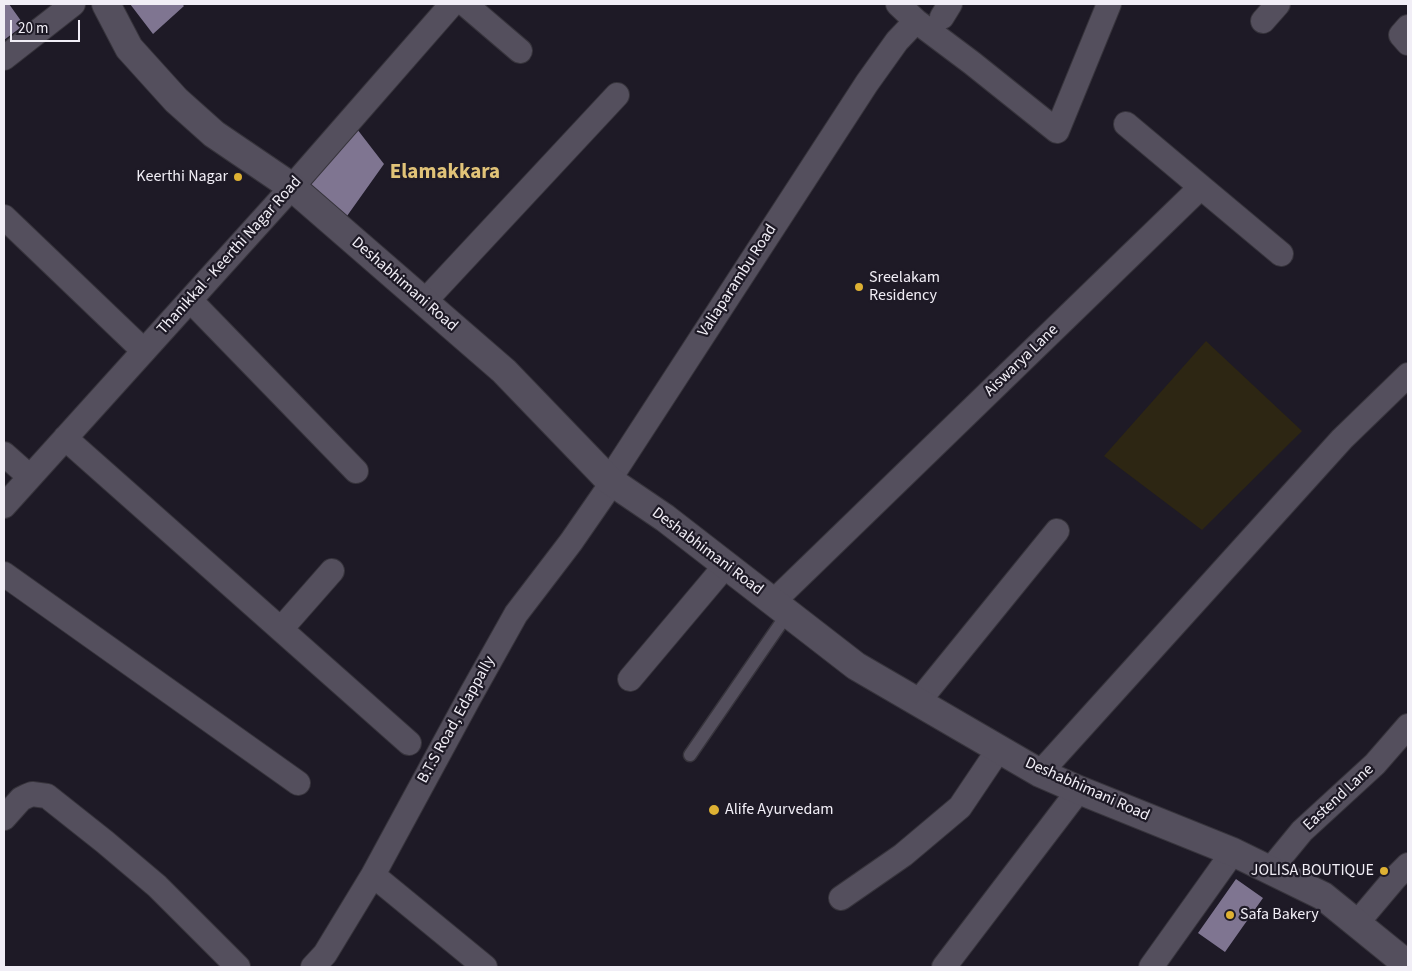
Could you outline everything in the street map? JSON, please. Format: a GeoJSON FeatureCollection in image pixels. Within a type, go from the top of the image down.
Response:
{"type":"FeatureCollection","features":[{"type":"Feature","properties":{"kind":"street"},"geometry":{"type":"LineString","coordinates":[[4,58],[72,4]]}},
{"type":"Feature","properties":{"kind":"street","name":"Deshabhimani Road"},"geometry":{"type":"LineString","coordinates":[[106,4],[129,48],[176,100],[214,134],[292,187],[504,372],[609,480],[665,518],[856,666],[1040,773],[1232,852],[1323,896],[1408,965]]}},
{"type":"Feature","properties":{"kind":"street","name":"Thanikkal - Keerthi Nagar Road"},"geometry":{"type":"LineString","coordinates":[[4,506],[292,187],[452,4]]}},
{"type":"Feature","properties":{"kind":"street"},"geometry":{"type":"LineString","coordinates":[[465,4],[520,51]]}},
{"type":"Feature","properties":{"kind":"street"},"geometry":{"type":"LineString","coordinates":[[898,4],[916,21],[1057,131],[1109,4]]}},
{"type":"Feature","properties":{"kind":"street","name":"Valiaparambu Road"},"geometry":{"type":"LineString","coordinates":[[609,480],[867,83],[897,41],[916,21]]}},
{"type":"Feature","properties":{"kind":"street"},"geometry":{"type":"LineString","coordinates":[[1408,27],[1400,35],[1408,43]]}},
{"type":"Feature","properties":{"kind":"street"},"geometry":{"type":"LineString","coordinates":[[424,302],[616,95]]}},
{"type":"Feature","properties":{"kind":"street"},"geometry":{"type":"LineString","coordinates":[[1126,124],[1281,254]]}},
{"type":"Feature","properties":{"kind":"street","name":"Aiswarya Lane"},"geometry":{"type":"LineString","coordinates":[[781,608],[1201,187]]}},
{"type":"Feature","properties":{"kind":"street"},"geometry":{"type":"LineString","coordinates":[[4,217],[144,351]]}},
{"type":"Feature","properties":{"kind":"street"},"geometry":{"type":"LineString","coordinates":[[190,300],[356,471]]}},
{"type":"Feature","properties":{"kind":"street"},"geometry":{"type":"LineString","coordinates":[[1040,773],[1342,439],[1408,375]]}},
{"type":"Feature","properties":{"kind":"street"},"geometry":{"type":"LineString","coordinates":[[65,438],[409,743]]}},
{"type":"Feature","properties":{"kind":"street"},"geometry":{"type":"LineString","coordinates":[[4,454],[30,477]]}},
{"type":"Feature","properties":{"kind":"street","name":"B.T.S Road, Edappally"},"geometry":{"type":"LineString","coordinates":[[313,967],[325,954],[373,875],[516,614],[607,490],[609,480]]}},
{"type":"Feature","properties":{"kind":"street"},"geometry":{"type":"LineString","coordinates":[[918,702],[1057,531]]}},
{"type":"Feature","properties":{"kind":"street"},"geometry":{"type":"LineString","coordinates":[[630,679],[726,565]]}},
{"type":"Feature","properties":{"kind":"street"},"geometry":{"type":"LineString","coordinates":[[281,629],[332,571]]}},
{"type":"Feature","properties":{"kind":"street"},"geometry":{"type":"LineString","coordinates":[[4,574],[298,783]]}},
{"type":"Feature","properties":{"kind":"street","name":"Eastend Lane"},"geometry":{"type":"LineString","coordinates":[[1270,870],[1302,831],[1375,764],[1408,726]]}},
{"type":"Feature","properties":{"kind":"street"},"geometry":{"type":"LineString","coordinates":[[841,898],[903,855],[960,807],[999,749]]}},
{"type":"Feature","properties":{"kind":"street"},"geometry":{"type":"LineString","coordinates":[[944,967],[1079,790]]}},
{"type":"Feature","properties":{"kind":"street"},"geometry":{"type":"LineString","coordinates":[[4,818],[26,796],[32,794],[47,796],[158,886],[238,967]]}},
{"type":"Feature","properties":{"kind":"street"},"geometry":{"type":"LineString","coordinates":[[1151,967],[1232,852]]}},
{"type":"Feature","properties":{"kind":"street"},"geometry":{"type":"LineString","coordinates":[[1357,923],[1408,865]]}},
{"type":"Feature","properties":{"kind":"street"},"geometry":{"type":"LineString","coordinates":[[373,875],[485,967]]}},
{"type":"Feature","properties":{"kind":"lane"},"geometry":{"type":"LineString","coordinates":[[690,755],[781,608]]}},
{"type":"Feature","properties":{"kind":"shaded area"},"geometry":{"type":"Polygon","coordinates":[[[1206,341],[1302,431],[1202,530],[1104,456],[1206,341]]]}},
{"type":"Feature","properties":{"kind":"building"},"geometry":{"type":"Polygon","coordinates":[[[4,4],[9,4],[24,25],[4,40],[4,4]]]}},
{"type":"Feature","properties":{"kind":"building"},"geometry":{"type":"Polygon","coordinates":[[[130,4],[182,4],[184,6],[153,34],[130,4]]]}},
{"type":"Feature","properties":{"kind":"building"},"geometry":{"type":"Polygon","coordinates":[[[357,129],[384,164],[347,216],[307,185],[357,129]]]}},
{"type":"Feature","properties":{"kind":"building","name":"Safa Bakery"},"geometry":{"type":"Polygon","coordinates":[[[1236,879],[1263,898],[1225,952],[1198,933],[1236,879]]]}},
{"type":"Feature","properties":{"kind":"place","name":"Keerthi Nagar"},"geometry":{"type":"Point","coordinates":[238,177]}},
{"type":"Feature","properties":{"kind":"place","name":"Sreelakam Residency"},"geometry":{"type":"Point","coordinates":[859,287]}},
{"type":"Feature","properties":{"kind":"place","name":"Alife Ayurvedam"},"geometry":{"type":"Point","coordinates":[714,810]}},
{"type":"Feature","properties":{"kind":"place","name":"JOLISA BOUTIQUE"},"geometry":{"type":"Point","coordinates":[1384,871]}},
{"type":"Feature","properties":{"kind":"place","name":"Safa Bakery"},"geometry":{"type":"Point","coordinates":[1230,915]}},
{"type":"Feature","properties":{"kind":"district","name":"Elamakkara"},"geometry":{"type":"Point","coordinates":[445,173]}}]}
